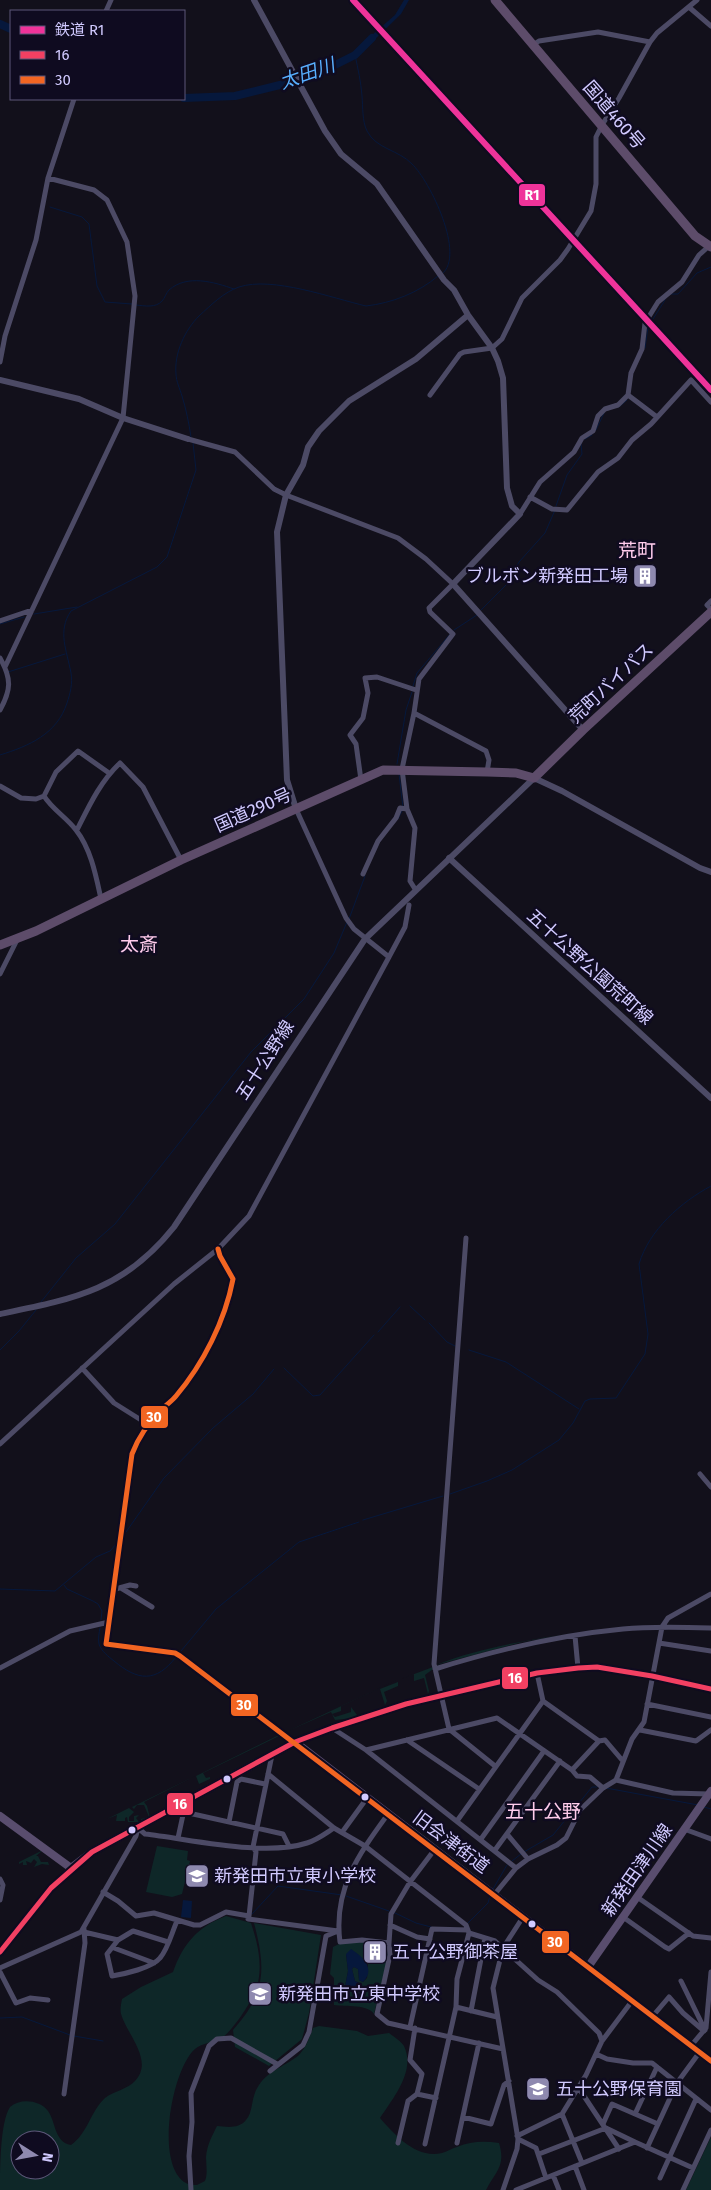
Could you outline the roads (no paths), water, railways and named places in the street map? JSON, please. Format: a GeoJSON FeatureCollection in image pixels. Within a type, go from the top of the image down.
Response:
{"type":"FeatureCollection","features":[{"type":"Feature","properties":{"kind":"highway","name":"国道460号"},"geometry":{"type":"LineString","coordinates":[[495,0],[696,236],[710,246]]}},
{"type":"Feature","properties":{"kind":"highway","name":"荒町バイパス"},"geometry":{"type":"LineString","coordinates":[[534,778],[711,611]]}},
{"type":"Feature","properties":{"kind":"highway","name":"国道290号"},"geometry":{"type":"LineString","coordinates":[[0,945],[36,931],[181,860],[383,770],[487,772],[516,774],[534,778]]}},
{"type":"Feature","properties":{"kind":"main road"},"geometry":{"type":"LineString","coordinates":[[0,1816],[71,1868],[92,1852],[295,1742]]}},
{"type":"Feature","properties":{"kind":"main road","name":"旧会津街道"},"geometry":{"type":"LineString","coordinates":[[295,1742],[588,1967]]}},
{"type":"Feature","properties":{"kind":"main road","name":"新発田津川線"},"geometry":{"type":"LineString","coordinates":[[588,1967],[710,1792]]}},
{"type":"Feature","properties":{"kind":"main road"},"geometry":{"type":"LineString","coordinates":[[588,1967],[698,2053],[711,2061]]}},
{"type":"Feature","properties":{"kind":"street"},"geometry":{"type":"LineString","coordinates":[[254,0],[338,150],[377,184],[444,280],[454,290],[468,315],[492,348],[503,378],[506,488],[512,506],[520,514]]}},
{"type":"Feature","properties":{"kind":"street"},"geometry":{"type":"LineString","coordinates":[[430,395],[460,354],[492,348],[502,339],[522,298],[560,260],[591,211],[596,184],[596,137],[602,125],[650,42],[657,33],[690,8],[697,0]]}},
{"type":"Feature","properties":{"kind":"street"},"geometry":{"type":"LineString","coordinates":[[690,8],[711,26]]}},
{"type":"Feature","properties":{"kind":"street"},"geometry":{"type":"LineString","coordinates":[[533,46],[540,41],[598,32],[650,42]]}},
{"type":"Feature","properties":{"kind":"street"},"geometry":{"type":"LineString","coordinates":[[0,362],[3,336],[36,240],[48,178],[74,100]]}},
{"type":"Feature","properties":{"kind":"street"},"geometry":{"type":"LineString","coordinates":[[5,667],[123,418],[135,296],[127,242],[107,200],[94,190],[48,178]]}},
{"type":"Feature","properties":{"kind":"street"},"geometry":{"type":"LineString","coordinates":[[415,889],[410,881],[415,828],[407,809],[402,769],[419,679],[426,667],[453,634],[430,612],[429,608],[520,514],[540,482],[578,447],[582,438],[593,431],[598,416],[605,409],[618,405],[628,395],[631,374],[642,349],[645,323],[658,302],[682,282],[700,255],[710,246]]}},
{"type":"Feature","properties":{"kind":"street"},"geometry":{"type":"LineString","coordinates":[[389,957],[365,939],[346,918],[289,792],[277,542],[279,520],[286,495],[303,465],[308,446],[319,431],[349,401],[416,359],[468,315]]}},
{"type":"Feature","properties":{"kind":"street"},"geometry":{"type":"LineString","coordinates":[[0,380],[79,399],[123,418],[235,452],[274,489],[398,538],[426,559],[453,584],[583,730]]}},
{"type":"Feature","properties":{"kind":"street"},"geometry":{"type":"LineString","coordinates":[[530,497],[552,509],[567,510],[598,472],[618,458],[632,440],[657,417],[691,380],[711,402]]}},
{"type":"Feature","properties":{"kind":"street"},"geometry":{"type":"LineString","coordinates":[[628,395],[657,417]]}},
{"type":"Feature","properties":{"kind":"street"},"geometry":{"type":"LineString","coordinates":[[711,601],[707,605],[711,611]]}},
{"type":"Feature","properties":{"kind":"street"},"geometry":{"type":"LineString","coordinates":[[0,621],[32,610]]}},
{"type":"Feature","properties":{"kind":"street"},"geometry":{"type":"LineString","coordinates":[[0,658],[9,677],[8,695],[0,710]]}},
{"type":"Feature","properties":{"kind":"street"},"geometry":{"type":"LineString","coordinates":[[361,780],[356,761],[356,744],[350,735],[363,718],[368,694],[365,678],[377,677],[416,690]]}},
{"type":"Feature","properties":{"kind":"street"},"geometry":{"type":"LineString","coordinates":[[414,713],[486,751],[489,760],[487,772]]}},
{"type":"Feature","properties":{"kind":"street"},"geometry":{"type":"LineString","coordinates":[[0,786],[21,798],[36,799],[44,796],[56,772],[78,751],[109,773]]}},
{"type":"Feature","properties":{"kind":"street"},"geometry":{"type":"LineString","coordinates":[[77,830],[92,799],[109,773],[120,763],[140,783],[181,860]]}},
{"type":"Feature","properties":{"kind":"street"},"geometry":{"type":"LineString","coordinates":[[534,778],[562,791],[570,798],[711,872]]}},
{"type":"Feature","properties":{"kind":"street","name":"五十公野線"},"geometry":{"type":"LineString","coordinates":[[0,1314],[55,1303],[91,1292],[129,1272],[155,1249],[174,1227],[365,939],[415,889],[534,778]]}},
{"type":"Feature","properties":{"kind":"street"},"geometry":{"type":"LineString","coordinates":[[44,796],[48,803],[77,830],[87,848],[101,899]]}},
{"type":"Feature","properties":{"kind":"street"},"geometry":{"type":"LineString","coordinates":[[363,874],[378,840],[396,818],[400,808],[407,809]]}},
{"type":"Feature","properties":{"kind":"street","name":"五十公野公園荒町線"},"geometry":{"type":"LineString","coordinates":[[449,858],[711,1098]]}},
{"type":"Feature","properties":{"kind":"street"},"geometry":{"type":"LineString","coordinates":[[0,1444],[174,1284],[218,1249],[244,1222],[389,957],[404,927],[408,905]]}},
{"type":"Feature","properties":{"kind":"street"},"geometry":{"type":"LineString","coordinates":[[0,974],[18,938]]}},
{"type":"Feature","properties":{"kind":"street"},"geometry":{"type":"LineString","coordinates":[[466,1238],[435,1669],[449,1729],[495,1766]]}},
{"type":"Feature","properties":{"kind":"street"},"geometry":{"type":"LineString","coordinates":[[218,1249],[233,1279],[223,1312],[195,1372],[149,1425],[132,1454],[122,1543],[112,1590],[106,1644],[180,1656],[295,1742],[406,1704],[537,1674],[578,1668],[597,1667],[652,1676],[711,1689]]}},
{"type":"Feature","properties":{"kind":"street"},"geometry":{"type":"LineString","coordinates":[[82,1368],[114,1403],[149,1425]]}},
{"type":"Feature","properties":{"kind":"street"},"geometry":{"type":"LineString","coordinates":[[700,1474],[711,1487]]}},
{"type":"Feature","properties":{"kind":"street"},"geometry":{"type":"LineString","coordinates":[[112,1590],[130,1585],[136,1586]]}},
{"type":"Feature","properties":{"kind":"street"},"geometry":{"type":"LineString","coordinates":[[121,1588],[152,1607]]}},
{"type":"Feature","properties":{"kind":"street"},"geometry":{"type":"LineString","coordinates":[[622,1760],[644,1722],[662,1627],[668,1618],[711,1594]]}},
{"type":"Feature","properties":{"kind":"street"},"geometry":{"type":"LineString","coordinates":[[0,1668],[70,1631],[109,1622]]}},
{"type":"Feature","properties":{"kind":"street"},"geometry":{"type":"LineString","coordinates":[[435,1669],[520,1645],[622,1629],[662,1627],[711,1628]]}},
{"type":"Feature","properties":{"kind":"street"},"geometry":{"type":"LineString","coordinates":[[575,1636],[578,1668]]}},
{"type":"Feature","properties":{"kind":"street"},"geometry":{"type":"LineString","coordinates":[[659,1643],[711,1651]]}},
{"type":"Feature","properties":{"kind":"street"},"geometry":{"type":"LineString","coordinates":[[537,1674],[543,1701],[599,1741]]}},
{"type":"Feature","properties":{"kind":"street"},"geometry":{"type":"LineString","coordinates":[[457,1821],[543,1701]]}},
{"type":"Feature","properties":{"kind":"street"},"geometry":{"type":"LineString","coordinates":[[647,1704],[711,1717]]}},
{"type":"Feature","properties":{"kind":"street"},"geometry":{"type":"LineString","coordinates":[[366,1750],[497,1718],[560,1761],[577,1776],[590,1777],[603,1788]]}},
{"type":"Feature","properties":{"kind":"street"},"geometry":{"type":"LineString","coordinates":[[332,1728],[366,1750],[516,1868]]}},
{"type":"Feature","properties":{"kind":"street"},"geometry":{"type":"LineString","coordinates":[[640,1730],[696,1741],[711,1730]]}},
{"type":"Feature","properties":{"kind":"street"},"geometry":{"type":"LineString","coordinates":[[407,1740],[479,1789]]}},
{"type":"Feature","properties":{"kind":"street"},"geometry":{"type":"LineString","coordinates":[[494,1895],[516,1868],[528,1859],[557,1845],[566,1838],[580,1810],[603,1788],[616,1780],[623,1766],[622,1760],[605,1740],[599,1741],[572,1770]]}},
{"type":"Feature","properties":{"kind":"street"},"geometry":{"type":"LineString","coordinates":[[481,1839],[544,1751]]}},
{"type":"Feature","properties":{"kind":"street"},"geometry":{"type":"LineString","coordinates":[[272,1755],[253,1846],[256,1852],[248,1919],[319,1930],[338,1931]]}},
{"type":"Feature","properties":{"kind":"street"},"geometry":{"type":"LineString","coordinates":[[494,1850],[560,1761]]}},
{"type":"Feature","properties":{"kind":"street"},"geometry":{"type":"LineString","coordinates":[[229,1822],[240,1772]]}},
{"type":"Feature","properties":{"kind":"street"},"geometry":{"type":"LineString","coordinates":[[268,1774],[334,1828],[343,1831],[365,1846],[466,1925],[469,1932],[458,1979],[456,2007],[450,2036],[425,2144]]}},
{"type":"Feature","properties":{"kind":"street"},"geometry":{"type":"LineString","coordinates":[[237,1782],[241,1779],[265,1784]]}},
{"type":"Feature","properties":{"kind":"street"},"geometry":{"type":"LineString","coordinates":[[616,1780],[673,1793],[710,1792]]}},
{"type":"Feature","properties":{"kind":"street"},"geometry":{"type":"LineString","coordinates":[[343,1831],[367,1798]]}},
{"type":"Feature","properties":{"kind":"street"},"geometry":{"type":"LineString","coordinates":[[178,1838],[186,1801]]}},
{"type":"Feature","properties":{"kind":"street"},"geometry":{"type":"LineString","coordinates":[[184,1812],[283,1834],[289,1846]]}},
{"type":"Feature","properties":{"kind":"street"},"geometry":{"type":"LineString","coordinates":[[388,1814],[365,1846],[342,1890],[338,1931],[340,1942],[362,1940],[389,1944]]}},
{"type":"Feature","properties":{"kind":"street"},"geometry":{"type":"LineString","coordinates":[[64,2094],[85,1943],[84,1930],[103,1892],[136,1836],[138,1828],[145,1834],[223,1846],[267,1848],[308,1843],[334,1828]]}},
{"type":"Feature","properties":{"kind":"street"},"geometry":{"type":"LineString","coordinates":[[684,1829],[711,1839]]}},
{"type":"Feature","properties":{"kind":"street"},"geometry":{"type":"LineString","coordinates":[[507,1834],[528,1859]]}},
{"type":"Feature","properties":{"kind":"street"},"geometry":{"type":"LineString","coordinates":[[435,1850],[410,1882],[391,1914],[390,1956],[376,2014],[388,2023],[503,2049]]}},
{"type":"Feature","properties":{"kind":"street"},"geometry":{"type":"LineString","coordinates":[[1,1949],[51,1888],[71,1868]]}},
{"type":"Feature","properties":{"kind":"street"},"geometry":{"type":"LineString","coordinates":[[0,1879],[3,1885],[0,1900]]}},
{"type":"Feature","properties":{"kind":"street"},"geometry":{"type":"LineString","coordinates":[[103,1892],[136,1916],[154,1913],[177,1921],[200,1925],[226,1912],[249,1916]]}},
{"type":"Feature","properties":{"kind":"street"},"geometry":{"type":"LineString","coordinates":[[637,1897],[693,1936],[711,1938]]}},
{"type":"Feature","properties":{"kind":"street"},"geometry":{"type":"LineString","coordinates":[[503,2190],[517,2149],[517,2137],[493,1988],[503,1948],[522,1917]]}},
{"type":"Feature","properties":{"kind":"street"},"geometry":{"type":"LineString","coordinates":[[623,1917],[664,1948],[669,1949],[689,1933]]}},
{"type":"Feature","properties":{"kind":"street"},"geometry":{"type":"LineString","coordinates":[[168,1942],[133,1931],[118,1940],[108,1954],[112,1976],[125,1974],[154,1963],[161,1957],[168,1942],[177,1921]]}},
{"type":"Feature","properties":{"kind":"street"},"geometry":{"type":"LineString","coordinates":[[390,1925],[417,1937],[430,1939]]}},
{"type":"Feature","properties":{"kind":"street"},"geometry":{"type":"LineString","coordinates":[[398,2143],[408,2101],[417,2094],[422,2074],[410,2060],[413,2028],[432,1929],[449,1928],[469,1932],[495,1941],[538,1980],[557,1992],[599,2033],[602,2041]]}},
{"type":"Feature","properties":{"kind":"street"},"geometry":{"type":"LineString","coordinates":[[0,1968],[84,1930],[118,1940]]}},
{"type":"Feature","properties":{"kind":"street"},"geometry":{"type":"LineString","coordinates":[[270,2071],[303,2045],[309,2032],[326,1936],[338,1931]]}},
{"type":"Feature","properties":{"kind":"street"},"geometry":{"type":"LineString","coordinates":[[471,2010],[485,1938]]}},
{"type":"Feature","properties":{"kind":"street"},"geometry":{"type":"LineString","coordinates":[[114,1948],[154,1963]]}},
{"type":"Feature","properties":{"kind":"street"},"geometry":{"type":"LineString","coordinates":[[0,1972],[16,2003],[30,1998],[48,2000]]}},
{"type":"Feature","properties":{"kind":"street"},"geometry":{"type":"LineString","coordinates":[[690,2046],[704,2030],[711,1972]]}},
{"type":"Feature","properties":{"kind":"street"},"geometry":{"type":"LineString","coordinates":[[681,1981],[704,2030]]}},
{"type":"Feature","properties":{"kind":"street"},"geometry":{"type":"LineString","coordinates":[[652,2017],[669,1997],[683,2013],[704,2030]]}},
{"type":"Feature","properties":{"kind":"street"},"geometry":{"type":"LineString","coordinates":[[517,2137],[562,2114],[602,2041],[632,2002]]}},
{"type":"Feature","properties":{"kind":"street"},"geometry":{"type":"LineString","coordinates":[[456,2007],[498,2017]]}},
{"type":"Feature","properties":{"kind":"street"},"geometry":{"type":"LineString","coordinates":[[192,2190],[188,2142],[192,2122],[191,2093],[209,2046],[217,2039],[231,2038],[277,2064]]}},
{"type":"Feature","properties":{"kind":"street"},"geometry":{"type":"LineString","coordinates":[[457,2143],[479,2043]]}},
{"type":"Feature","properties":{"kind":"street"},"geometry":{"type":"LineString","coordinates":[[647,2148],[677,2083],[698,2053]]}},
{"type":"Feature","properties":{"kind":"street"},"geometry":{"type":"LineString","coordinates":[[596,2054],[607,2059],[633,2064],[652,2063],[711,2110]]}},
{"type":"Feature","properties":{"kind":"street"},"geometry":{"type":"LineString","coordinates":[[635,2114],[657,2067]]}},
{"type":"Feature","properties":{"kind":"street"},"geometry":{"type":"LineString","coordinates":[[463,2117],[490,2124],[504,2086],[509,2081]]}},
{"type":"Feature","properties":{"kind":"street"},"geometry":{"type":"LineString","coordinates":[[578,2087],[619,2149]]}},
{"type":"Feature","properties":{"kind":"street"},"geometry":{"type":"LineString","coordinates":[[417,2094],[436,2098]]}},
{"type":"Feature","properties":{"kind":"street"},"geometry":{"type":"LineString","coordinates":[[660,2178],[696,2099]]}},
{"type":"Feature","properties":{"kind":"street"},"geometry":{"type":"LineString","coordinates":[[539,2154],[604,2126],[612,2104],[658,2124]]}},
{"type":"Feature","properties":{"kind":"street"},"geometry":{"type":"LineString","coordinates":[[562,2114],[582,2164]]}},
{"type":"Feature","properties":{"kind":"street"},"geometry":{"type":"LineString","coordinates":[[604,2126],[647,2148],[693,2168]]}},
{"type":"Feature","properties":{"kind":"street"},"geometry":{"type":"LineString","coordinates":[[683,2190],[711,2130]]}},
{"type":"Feature","properties":{"kind":"street"},"geometry":{"type":"LineString","coordinates":[[517,2137],[536,2148],[546,2178]]}},
{"type":"Feature","properties":{"kind":"street"},"geometry":{"type":"LineString","coordinates":[[516,2190],[635,2142]]}},
{"type":"Feature","properties":{"kind":"street"},"geometry":{"type":"LineString","coordinates":[[575,2166],[584,2190]]}},
{"type":"Feature","properties":{"kind":"street"},"geometry":{"type":"LineString","coordinates":[[553,2175],[559,2190]]}},
{"type":"Feature","properties":{"kind":"street"},"geometry":{"type":"LineString","coordinates":[[532,2184],[534,2190]]}},
{"type":"Feature","properties":{"kind":"water"},"geometry":{"type":"Polygon","coordinates":[[[404,0],[409,0],[401,14],[368,46],[364,42],[395,15],[404,0]]]}},
{"type":"Feature","properties":{"kind":"water"},"geometry":{"type":"Polygon","coordinates":[[[183,1900],[192,1901],[191,1918],[181,1917],[183,1900]]]}},
{"type":"Feature","properties":{"kind":"water"},"geometry":{"type":"Polygon","coordinates":[[[351,1949],[360,1956],[368,1968],[367,1977],[363,1982],[359,1980],[358,1969],[354,1967],[352,1969],[355,1981],[361,1984],[355,1991],[345,1987],[348,1971],[346,1954],[351,1949]]]}},
{"type":"Feature","properties":{"kind":"waterway","name":"太田川"},"geometry":{"type":"LineString","coordinates":[[0,24],[10,29]]}},
{"type":"Feature","properties":{"kind":"waterway","name":"太田川"},"geometry":{"type":"LineString","coordinates":[[185,98],[235,96],[288,83],[325,70],[355,55],[372,38]]}},
{"type":"Feature","properties":{"kind":"waterway"},"geometry":{"type":"LineString","coordinates":[[355,55],[361,86],[363,118],[367,131],[376,142],[401,155],[412,164],[428,186],[443,218],[450,251],[448,265],[442,274]]}},
{"type":"Feature","properties":{"kind":"waterway"},"geometry":{"type":"LineString","coordinates":[[50,207],[82,217],[89,224],[97,286],[105,302],[132,304]]}},
{"type":"Feature","properties":{"kind":"waterway"},"geometry":{"type":"LineString","coordinates":[[671,294],[678,294],[697,273],[711,267]]}},
{"type":"Feature","properties":{"kind":"waterway"},"geometry":{"type":"LineString","coordinates":[[191,437],[177,379],[177,358],[189,328],[199,316],[223,295],[239,287],[253,284],[268,284],[302,289],[366,306],[404,296],[438,276]]}},
{"type":"Feature","properties":{"kind":"waterway"},"geometry":{"type":"LineString","coordinates":[[136,305],[157,305],[163,300],[169,290],[184,282],[209,282],[234,289]]}},
{"type":"Feature","properties":{"kind":"waterway"},"geometry":{"type":"LineString","coordinates":[[645,348],[648,327],[665,300]]}},
{"type":"Feature","properties":{"kind":"waterway"},"geometry":{"type":"LineString","coordinates":[[619,407],[627,400]]}},
{"type":"Feature","properties":{"kind":"waterway"},"geometry":{"type":"LineString","coordinates":[[596,430],[604,413]]}},
{"type":"Feature","properties":{"kind":"waterway"},"geometry":{"type":"LineString","coordinates":[[585,439],[592,435]]}},
{"type":"Feature","properties":{"kind":"waterway"},"geometry":{"type":"LineString","coordinates":[[0,755],[41,737],[49,731],[62,714],[68,700],[72,677],[64,641],[65,626],[71,611],[157,567],[167,557],[196,470],[193,443]]}},
{"type":"Feature","properties":{"kind":"waterway"},"geometry":{"type":"LineString","coordinates":[[556,506],[567,475],[582,454],[581,444]]}},
{"type":"Feature","properties":{"kind":"waterway"},"geometry":{"type":"LineString","coordinates":[[481,610],[508,583],[519,562],[545,533],[555,510]]}},
{"type":"Feature","properties":{"kind":"waterway"},"geometry":{"type":"LineString","coordinates":[[34,614],[77,607]]}},
{"type":"Feature","properties":{"kind":"waterway"},"geometry":{"type":"LineString","coordinates":[[454,630],[477,615]]}},
{"type":"Feature","properties":{"kind":"waterway"},"geometry":{"type":"LineString","coordinates":[[0,624],[24,617]]}},
{"type":"Feature","properties":{"kind":"waterway"},"geometry":{"type":"LineString","coordinates":[[413,686],[417,673],[451,633]]}},
{"type":"Feature","properties":{"kind":"waterway"},"geometry":{"type":"LineString","coordinates":[[8,672],[65,654]]}},
{"type":"Feature","properties":{"kind":"waterway"},"geometry":{"type":"LineString","coordinates":[[397,764],[406,710],[412,692]]}},
{"type":"Feature","properties":{"kind":"waterway"},"geometry":{"type":"LineString","coordinates":[[399,774],[403,807]]}},
{"type":"Feature","properties":{"kind":"waterway"},"geometry":{"type":"LineString","coordinates":[[398,819],[402,811]]}},
{"type":"Feature","properties":{"kind":"waterway"},"geometry":{"type":"LineString","coordinates":[[349,919],[365,876]]}},
{"type":"Feature","properties":{"kind":"waterway"},"geometry":{"type":"LineString","coordinates":[[41,1302],[76,1258],[115,1224],[251,1052],[304,999],[334,953],[347,922]]}},
{"type":"Feature","properties":{"kind":"waterway"},"geometry":{"type":"LineString","coordinates":[[450,1494],[512,1470],[559,1440],[573,1423],[585,1401],[590,1399],[616,1398],[645,1354],[648,1334],[639,1264],[644,1252],[650,1240],[668,1218],[688,1200],[711,1186]]}},
{"type":"Feature","properties":{"kind":"waterway"},"geometry":{"type":"LineString","coordinates":[[410,1306],[425,1320]]}},
{"type":"Feature","properties":{"kind":"waterway"},"geometry":{"type":"LineString","coordinates":[[378,1332],[400,1307]]}},
{"type":"Feature","properties":{"kind":"waterway"},"geometry":{"type":"LineString","coordinates":[[0,1350],[36,1310]]}},
{"type":"Feature","properties":{"kind":"waterway"},"geometry":{"type":"LineString","coordinates":[[429,1323],[447,1342],[455,1346]]}},
{"type":"Feature","properties":{"kind":"waterway"},"geometry":{"type":"LineString","coordinates":[[284,1368],[313,1396],[320,1395],[374,1335]]}},
{"type":"Feature","properties":{"kind":"waterway"},"geometry":{"type":"LineString","coordinates":[[469,1350],[506,1362],[579,1409]]}},
{"type":"Feature","properties":{"kind":"waterway"},"geometry":{"type":"LineString","coordinates":[[126,1532],[164,1478],[213,1428],[253,1394],[274,1369]]}},
{"type":"Feature","properties":{"kind":"waterway"},"geometry":{"type":"LineString","coordinates":[[363,1520],[443,1496]]}},
{"type":"Feature","properties":{"kind":"waterway"},"geometry":{"type":"LineString","coordinates":[[181,1651],[216,1609],[299,1542],[359,1522]]}},
{"type":"Feature","properties":{"kind":"waterway"},"geometry":{"type":"LineString","coordinates":[[0,1589],[55,1591],[96,1557],[110,1551],[118,1542]]}},
{"type":"Feature","properties":{"kind":"waterway"},"geometry":{"type":"LineString","coordinates":[[64,1585],[67,1589],[98,1604],[102,1611],[101,1620]]}},
{"type":"Feature","properties":{"kind":"waterway"},"geometry":{"type":"LineString","coordinates":[[100,1628],[99,1642],[101,1649],[123,1668],[131,1672],[146,1676],[154,1675],[169,1665],[176,1657]]}},
{"type":"Feature","properties":{"kind":"waterway"},"geometry":{"type":"LineString","coordinates":[[524,1852],[553,1835],[592,1787],[597,1787]]}},
{"type":"Feature","properties":{"kind":"waterway"},"geometry":{"type":"LineString","coordinates":[[606,1788],[698,1805]]}},
{"type":"Feature","properties":{"kind":"waterway"},"geometry":{"type":"LineString","coordinates":[[704,1807],[711,1809]]}},
{"type":"Feature","properties":{"kind":"waterway"},"geometry":{"type":"LineString","coordinates":[[512,1861],[521,1854]]}},
{"type":"Feature","properties":{"kind":"waterway"},"geometry":{"type":"LineString","coordinates":[[493,1889],[507,1865]]}},
{"type":"Feature","properties":{"kind":"waterway"},"geometry":{"type":"LineString","coordinates":[[252,1914],[278,1886],[342,1895]]}},
{"type":"Feature","properties":{"kind":"waterway"},"geometry":{"type":"LineString","coordinates":[[346,1896],[389,1911]]}},
{"type":"Feature","properties":{"kind":"waterway"},"geometry":{"type":"LineString","coordinates":[[468,1923],[488,1903],[490,1896]]}},
{"type":"Feature","properties":{"kind":"waterway"},"geometry":{"type":"LineString","coordinates":[[393,1912],[416,1923],[431,1927]]}},
{"type":"Feature","properties":{"kind":"waterway"},"geometry":{"type":"LineString","coordinates":[[0,2018],[22,2017],[70,2035]]}},
{"type":"Feature","properties":{"kind":"waterway"},"geometry":{"type":"LineString","coordinates":[[74,2036],[103,2041]]}},
{"type":"Feature","properties":{"kind":"rail line","name":"R1"},"geometry":{"type":"LineString","coordinates":[[353,0],[711,390]]}},
{"type":"Feature","properties":{"kind":"place","name":"ブルボン新発田工場"},"geometry":{"type":"Point","coordinates":[645,576]}},
{"type":"Feature","properties":{"kind":"place","name":"新発田市立東小学校"},"geometry":{"type":"Point","coordinates":[197,1876]}},
{"type":"Feature","properties":{"kind":"place","name":"五十公野御茶屋"},"geometry":{"type":"Point","coordinates":[375,1952]}},
{"type":"Feature","properties":{"kind":"place","name":"新発田市立東中学校"},"geometry":{"type":"Point","coordinates":[260,1994]}},
{"type":"Feature","properties":{"kind":"place","name":"五十公野保育園"},"geometry":{"type":"Point","coordinates":[538,2089]}},
{"type":"Feature","properties":{"kind":"district","name":"荒町"},"geometry":{"type":"Point","coordinates":[637,550]}},
{"type":"Feature","properties":{"kind":"district","name":"太斎"},"geometry":{"type":"Point","coordinates":[139,944]}},
{"type":"Feature","properties":{"kind":"district","name":"五十公野"},"geometry":{"type":"Point","coordinates":[543,1811]}}]}
